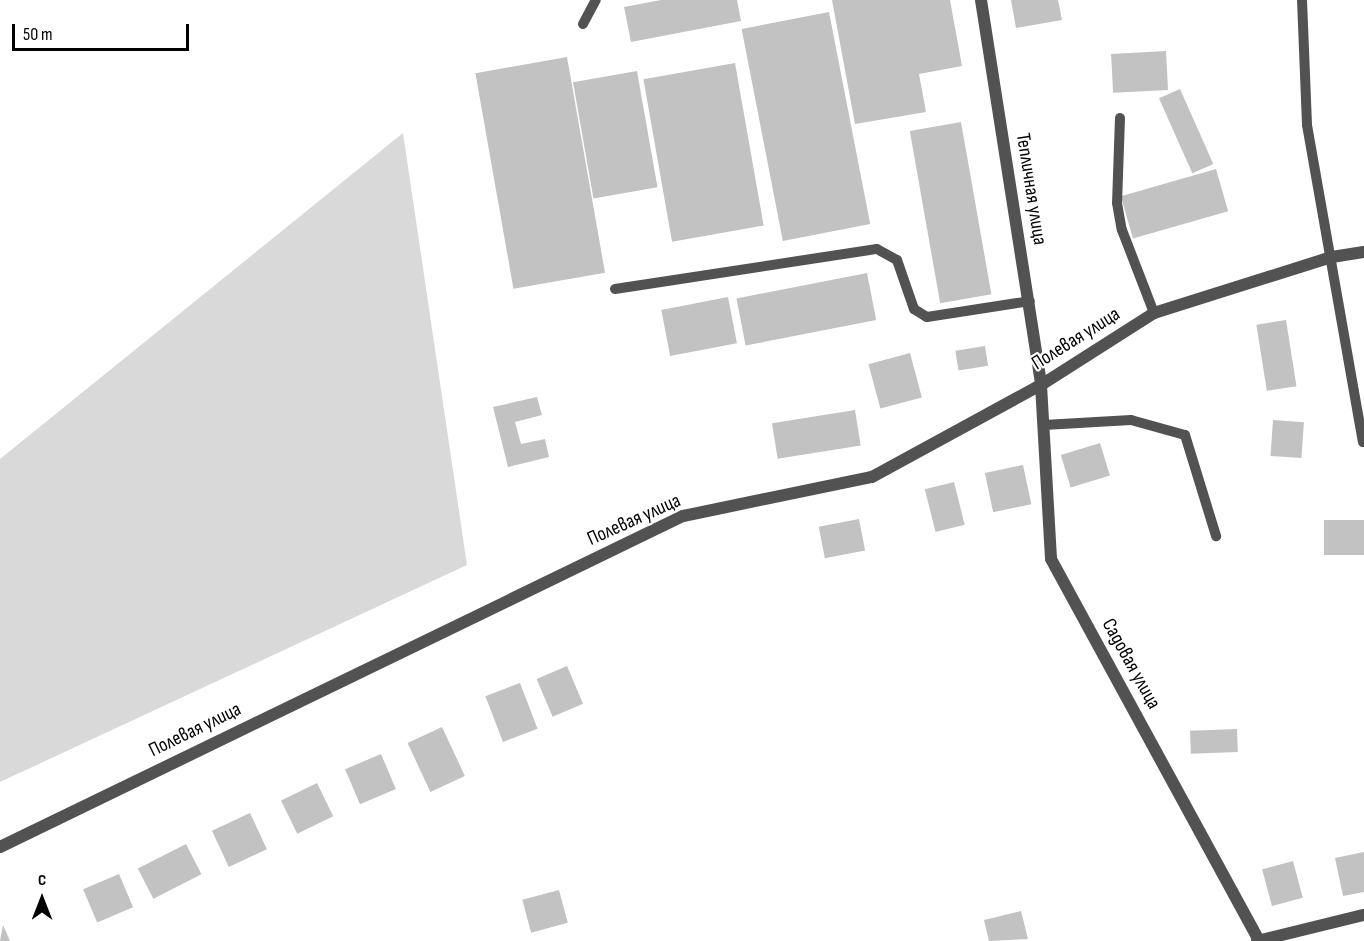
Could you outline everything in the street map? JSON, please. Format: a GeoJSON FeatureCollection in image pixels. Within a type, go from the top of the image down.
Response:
{"type":"FeatureCollection","features":[{"type":"Feature","properties":{"kind":"street","name":"Тепличная улица"},"geometry":{"type":"LineString","coordinates":[[981,0],[1030,301],[1041,385]]}},
{"type":"Feature","properties":{"kind":"street","name":"Полевая улица"},"geometry":{"type":"LineString","coordinates":[[0,847],[683,516],[872,477],[1041,385],[1154,313],[1332,257],[1364,252]]}},
{"type":"Feature","properties":{"kind":"street","name":"Садовая улица"},"geometry":{"type":"LineString","coordinates":[[1041,385],[1051,559],[1258,941]]}},
{"type":"Feature","properties":{"kind":"street"},"geometry":{"type":"LineString","coordinates":[[1258,941],[1364,915]]}},
{"type":"Feature","properties":{"kind":"lane"},"geometry":{"type":"LineString","coordinates":[[583,24],[596,0]]}},
{"type":"Feature","properties":{"kind":"lane"},"geometry":{"type":"LineString","coordinates":[[1302,0],[1307,125],[1363,442]]}},
{"type":"Feature","properties":{"kind":"lane"},"geometry":{"type":"LineString","coordinates":[[1120,118],[1117,203],[1122,230],[1154,313]]}},
{"type":"Feature","properties":{"kind":"lane"},"geometry":{"type":"LineString","coordinates":[[615,289],[877,249],[897,260],[914,309],[927,317],[1030,301]]}},
{"type":"Feature","properties":{"kind":"lane"},"geometry":{"type":"LineString","coordinates":[[1044,425],[1131,420],[1185,435],[1216,536]]}},
{"type":"Feature","properties":{"kind":"shaded area"},"geometry":{"type":"Polygon","coordinates":[[[403,133],[467,565],[0,782],[0,459],[403,133]]]}},
{"type":"Feature","properties":{"kind":"building"},"geometry":{"type":"Polygon","coordinates":[[[661,0],[737,0],[741,21],[631,42],[624,7],[661,0]]]}},
{"type":"Feature","properties":{"kind":"building"},"geometry":{"type":"Polygon","coordinates":[[[832,0],[950,0],[962,66],[919,74],[926,112],[855,124],[832,0]]]}},
{"type":"Feature","properties":{"kind":"building"},"geometry":{"type":"Polygon","coordinates":[[[1011,0],[1058,0],[1062,20],[1016,28],[1011,0]]]}},
{"type":"Feature","properties":{"kind":"building"},"geometry":{"type":"Polygon","coordinates":[[[829,12],[870,224],[783,241],[742,29],[829,12]]]}},
{"type":"Feature","properties":{"kind":"building"},"geometry":{"type":"Polygon","coordinates":[[[1166,51],[1168,90],[1113,93],[1111,54],[1166,51]]]}},
{"type":"Feature","properties":{"kind":"building"},"geometry":{"type":"Polygon","coordinates":[[[567,57],[605,273],[513,289],[475,73],[567,57]]]}},
{"type":"Feature","properties":{"kind":"building"},"geometry":{"type":"Polygon","coordinates":[[[735,63],[764,225],[672,242],[643,79],[735,63]]]}},
{"type":"Feature","properties":{"kind":"building"},"geometry":{"type":"Polygon","coordinates":[[[637,71],[657,187],[593,198],[573,82],[637,71]]]}},
{"type":"Feature","properties":{"kind":"building"},"geometry":{"type":"Polygon","coordinates":[[[1180,89],[1213,164],[1192,173],[1159,98],[1180,89]]]}},
{"type":"Feature","properties":{"kind":"building"},"geometry":{"type":"Polygon","coordinates":[[[961,122],[991,294],[940,303],[910,131],[961,122]]]}},
{"type":"Feature","properties":{"kind":"building"},"geometry":{"type":"Polygon","coordinates":[[[1216,169],[1228,211],[1133,239],[1121,196],[1216,169]]]}},
{"type":"Feature","properties":{"kind":"building"},"geometry":{"type":"Polygon","coordinates":[[[867,273],[876,320],[746,345],[736,298],[867,273]]]}},
{"type":"Feature","properties":{"kind":"building"},"geometry":{"type":"Polygon","coordinates":[[[728,297],[737,343],[670,356],[661,310],[728,297]]]}},
{"type":"Feature","properties":{"kind":"building"},"geometry":{"type":"Polygon","coordinates":[[[1286,320],[1296,386],[1267,391],[1256,325],[1286,320]]]}},
{"type":"Feature","properties":{"kind":"building"},"geometry":{"type":"Polygon","coordinates":[[[985,346],[988,366],[958,370],[955,351],[985,346]]]}},
{"type":"Feature","properties":{"kind":"building"},"geometry":{"type":"Polygon","coordinates":[[[910,353],[922,397],[880,409],[868,364],[910,353]]]}},
{"type":"Feature","properties":{"kind":"building"},"geometry":{"type":"Polygon","coordinates":[[[537,397],[542,415],[515,422],[521,444],[545,439],[549,457],[508,467],[493,407],[537,397]]]}},
{"type":"Feature","properties":{"kind":"building"},"geometry":{"type":"Polygon","coordinates":[[[855,410],[861,446],[778,459],[772,423],[855,410]]]}},
{"type":"Feature","properties":{"kind":"building"},"geometry":{"type":"Polygon","coordinates":[[[1273,420],[1304,422],[1301,458],[1270,456],[1273,420]]]}},
{"type":"Feature","properties":{"kind":"building"},"geometry":{"type":"Polygon","coordinates":[[[1100,443],[1110,476],[1071,488],[1061,455],[1100,443]]]}},
{"type":"Feature","properties":{"kind":"building"},"geometry":{"type":"Polygon","coordinates":[[[1023,465],[1031,504],[993,512],[985,473],[1023,465]]]}},
{"type":"Feature","properties":{"kind":"building"},"geometry":{"type":"Polygon","coordinates":[[[954,482],[965,525],[936,532],[925,489],[954,482]]]}},
{"type":"Feature","properties":{"kind":"building"},"geometry":{"type":"Polygon","coordinates":[[[859,519],[865,550],[825,558],[819,527],[859,519]]]}},
{"type":"Feature","properties":{"kind":"building"},"geometry":{"type":"Polygon","coordinates":[[[1324,520],[1364,520],[1364,555],[1324,555],[1324,520]]]}},
{"type":"Feature","properties":{"kind":"building"},"geometry":{"type":"Polygon","coordinates":[[[567,666],[583,704],[553,717],[537,679],[567,666]]]}},
{"type":"Feature","properties":{"kind":"building"},"geometry":{"type":"Polygon","coordinates":[[[520,683],[538,729],[503,742],[485,696],[520,683]]]}},
{"type":"Feature","properties":{"kind":"building"},"geometry":{"type":"Polygon","coordinates":[[[442,727],[465,776],[430,792],[408,743],[442,727]]]}},
{"type":"Feature","properties":{"kind":"building"},"geometry":{"type":"Polygon","coordinates":[[[1237,729],[1238,752],[1191,754],[1190,731],[1237,729]]]}},
{"type":"Feature","properties":{"kind":"building"},"geometry":{"type":"Polygon","coordinates":[[[381,754],[396,789],[360,804],[345,769],[381,754]]]}},
{"type":"Feature","properties":{"kind":"building"},"geometry":{"type":"Polygon","coordinates":[[[317,783],[333,816],[297,834],[281,801],[317,783]]]}},
{"type":"Feature","properties":{"kind":"building"},"geometry":{"type":"Polygon","coordinates":[[[250,813],[267,849],[229,867],[212,831],[250,813]]]}},
{"type":"Feature","properties":{"kind":"building"},"geometry":{"type":"Polygon","coordinates":[[[186,844],[201,874],[153,899],[138,869],[186,844]]]}},
{"type":"Feature","properties":{"kind":"building"},"geometry":{"type":"Polygon","coordinates":[[[1364,852],[1364,892],[1343,896],[1335,858],[1364,852]]]}},
{"type":"Feature","properties":{"kind":"building"},"geometry":{"type":"Polygon","coordinates":[[[1293,861],[1303,898],[1272,906],[1262,869],[1293,861]]]}},
{"type":"Feature","properties":{"kind":"building"},"geometry":{"type":"Polygon","coordinates":[[[119,874],[133,907],[97,922],[83,889],[119,874]]]}},
{"type":"Feature","properties":{"kind":"building"},"geometry":{"type":"Polygon","coordinates":[[[559,890],[568,923],[531,933],[522,900],[559,890]]]}},
{"type":"Feature","properties":{"kind":"building"},"geometry":{"type":"Polygon","coordinates":[[[1021,911],[1028,939],[989,941],[984,920],[1021,911]]]}},
{"type":"Feature","properties":{"kind":"building"},"geometry":{"type":"Polygon","coordinates":[[[3,925],[10,941],[0,941],[3,925]]]}}]}
